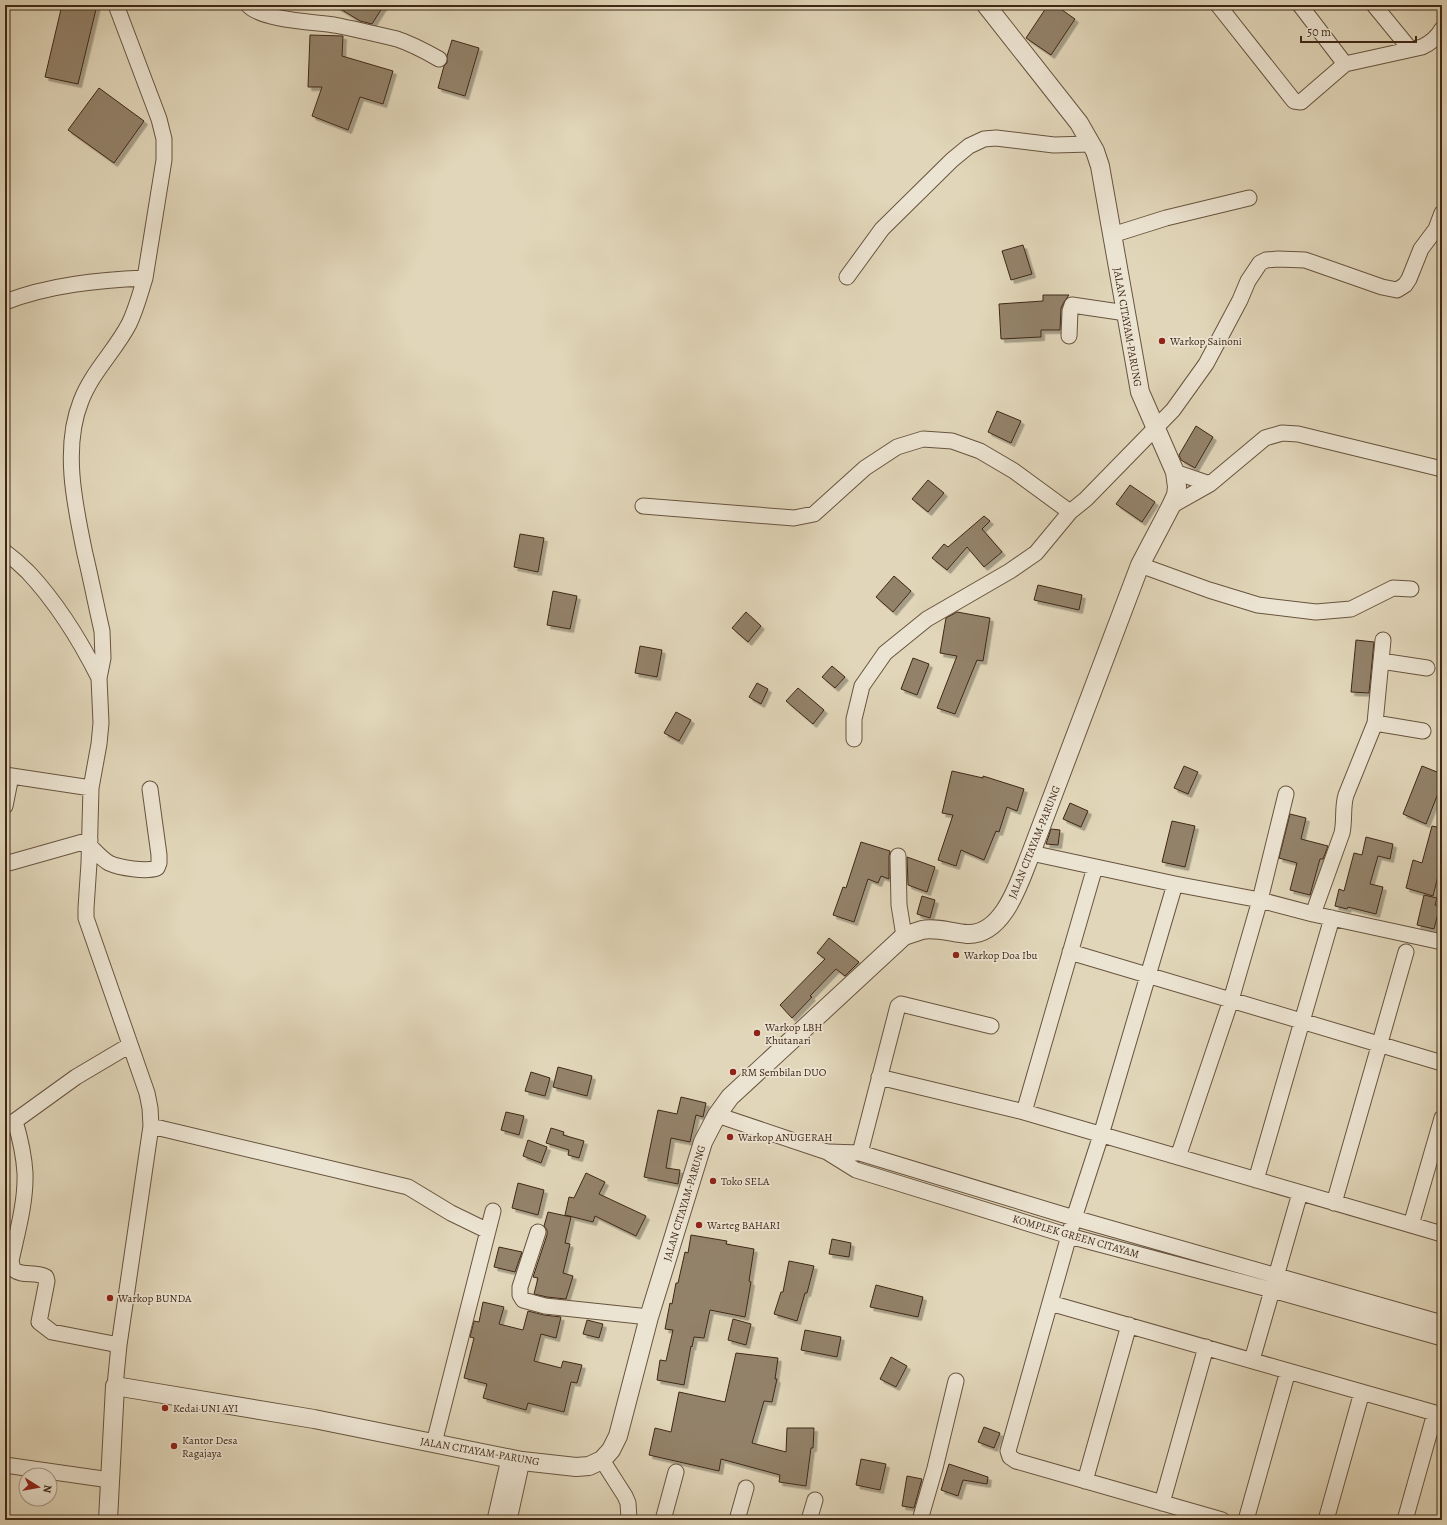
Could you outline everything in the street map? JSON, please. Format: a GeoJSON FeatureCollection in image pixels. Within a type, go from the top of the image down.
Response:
{"type":"FeatureCollection","features":[{"type":"Feature","properties":{"kind":"street"},"geometry":{"type":"LineString","coordinates":[[108,1520],[115,1386],[119,1345],[151,1126],[147,1093],[86,918],[93,847],[90,816],[92,788],[99,744],[99,678],[103,658],[103,645],[102,631],[75,508],[72,446],[75,421],[81,401],[89,383],[128,325],[145,278],[164,160],[164,139],[159,120],[116,5]]}},
{"type":"Feature","properties":{"kind":"street"},"geometry":{"type":"LineString","coordinates":[[248,5],[260,13],[270,16],[341,27],[398,40],[414,45],[439,59]]}},
{"type":"Feature","properties":{"kind":"street","name":"JALAN CITAYAM-PARUNG"},"geometry":{"type":"LineString","coordinates":[[115,1386],[314,1420],[516,1460],[589,1466],[602,1460],[611,1450],[618,1436],[649,1317],[703,1142],[730,1096],[904,936],[922,930],[968,934],[981,933],[993,926],[1004,912],[1014,894],[1031,853],[1140,565],[1171,506],[1176,495],[1177,487],[1170,460],[1140,392],[1100,166],[1091,144],[1079,123],[986,5]]}},
{"type":"Feature","properties":{"kind":"street"},"geometry":{"type":"LineString","coordinates":[[1218,5],[1294,102],[1301,102],[1345,64],[1422,47],[1438,37],[1442,29]]}},
{"type":"Feature","properties":{"kind":"street"},"geometry":{"type":"LineString","coordinates":[[1300,5],[1345,64]]}},
{"type":"Feature","properties":{"kind":"street"},"geometry":{"type":"LineString","coordinates":[[1377,6],[1410,49]]}},
{"type":"Feature","properties":{"kind":"street"},"geometry":{"type":"LineString","coordinates":[[847,277],[882,229],[952,160],[969,146],[984,139],[996,138],[1054,145],[1091,144]]}},
{"type":"Feature","properties":{"kind":"street"},"geometry":{"type":"LineString","coordinates":[[1112,235],[1166,218],[1249,198]]}},
{"type":"Feature","properties":{"kind":"street"},"geometry":{"type":"LineString","coordinates":[[854,738],[854,719],[862,686],[885,653],[927,619],[1003,575],[1036,553],[1070,512],[1086,499],[1155,426],[1173,410],[1206,364],[1240,300],[1248,281],[1260,263],[1266,260],[1278,259],[1305,260],[1382,287],[1397,290],[1405,285],[1409,279],[1421,249],[1436,229],[1442,214]]}},
{"type":"Feature","properties":{"kind":"street"},"geometry":{"type":"LineString","coordinates":[[5,302],[27,293],[72,285],[145,278]]}},
{"type":"Feature","properties":{"kind":"street"},"geometry":{"type":"LineString","coordinates":[[1069,336],[1070,311],[1072,305],[1126,313]]}},
{"type":"Feature","properties":{"kind":"street"},"geometry":{"type":"LineString","coordinates":[[1171,506],[1210,484],[1265,438],[1282,433],[1298,434],[1442,469]]}},
{"type":"Feature","properties":{"kind":"street"},"geometry":{"type":"LineString","coordinates":[[643,506],[794,518],[814,514],[865,468],[896,447],[923,439],[952,441],[980,450],[1014,471],[1070,512]]}},
{"type":"Feature","properties":{"kind":"street"},"geometry":{"type":"LineString","coordinates":[[1170,460],[1210,484]]}},
{"type":"Feature","properties":{"kind":"street"},"geometry":{"type":"LineString","coordinates":[[5,552],[28,572],[64,616],[84,648],[99,678]]}},
{"type":"Feature","properties":{"kind":"street"},"geometry":{"type":"LineString","coordinates":[[1140,565],[1209,590],[1258,605],[1316,612],[1351,609],[1393,588],[1411,589]]}},
{"type":"Feature","properties":{"kind":"street"},"geometry":{"type":"LineString","coordinates":[[5,567],[22,567]]}},
{"type":"Feature","properties":{"kind":"street"},"geometry":{"type":"LineString","coordinates":[[1314,914],[1342,833],[1346,795],[1375,723],[1384,640]]}},
{"type":"Feature","properties":{"kind":"street"},"geometry":{"type":"LineString","coordinates":[[1381,661],[1427,668]]}},
{"type":"Feature","properties":{"kind":"street"},"geometry":{"type":"LineString","coordinates":[[1375,723],[1423,731]]}},
{"type":"Feature","properties":{"kind":"street"},"geometry":{"type":"LineString","coordinates":[[5,806],[8,775],[92,788]]}},
{"type":"Feature","properties":{"kind":"street"},"geometry":{"type":"LineString","coordinates":[[93,847],[109,863],[150,871],[157,868],[159,863],[159,855],[150,789]]}},
{"type":"Feature","properties":{"kind":"street"},"geometry":{"type":"LineString","coordinates":[[1178,1157],[1231,1000],[1260,900],[1286,794]]}},
{"type":"Feature","properties":{"kind":"street"},"geometry":{"type":"LineString","coordinates":[[5,864],[93,847]]}},
{"type":"Feature","properties":{"kind":"street"},"geometry":{"type":"LineString","coordinates":[[1031,853],[1174,884],[1260,900],[1314,914],[1442,942]]}},
{"type":"Feature","properties":{"kind":"street"},"geometry":{"type":"LineString","coordinates":[[898,856],[898,905],[904,936]]}},
{"type":"Feature","properties":{"kind":"street"},"geometry":{"type":"LineString","coordinates":[[1024,1112],[1095,867]]}},
{"type":"Feature","properties":{"kind":"street"},"geometry":{"type":"LineString","coordinates":[[1174,884],[1102,1135],[1074,1218],[1008,1451],[1010,1457],[1016,1461],[1222,1520]]}},
{"type":"Feature","properties":{"kind":"street"},"geometry":{"type":"LineString","coordinates":[[1256,1180],[1332,918]]}},
{"type":"Feature","properties":{"kind":"street"},"geometry":{"type":"LineString","coordinates":[[1070,952],[1442,1062]]}},
{"type":"Feature","properties":{"kind":"street"},"geometry":{"type":"LineString","coordinates":[[1334,1203],[1406,952]]}},
{"type":"Feature","properties":{"kind":"street"},"geometry":{"type":"LineString","coordinates":[[860,1153],[897,1010],[901,1004],[991,1026]]}},
{"type":"Feature","properties":{"kind":"street"},"geometry":{"type":"LineString","coordinates":[[119,1345],[52,1332],[44,1328],[39,1322],[47,1280],[46,1277],[42,1275],[17,1273],[13,1269],[11,1261],[23,1198],[25,1174],[23,1150],[10,1124],[76,1077],[130,1045]]}},
{"type":"Feature","properties":{"kind":"street"},"geometry":{"type":"LineString","coordinates":[[879,1077],[1024,1112],[1442,1234]]}},
{"type":"Feature","properties":{"kind":"street","name":"KOMPLEK GREEN CITAYAM"},"geometry":{"type":"LineString","coordinates":[[717,1116],[827,1152],[856,1170],[1069,1236],[1274,1283],[1442,1338]]}},
{"type":"Feature","properties":{"kind":"street"},"geometry":{"type":"LineString","coordinates":[[1411,1225],[1442,1118]]}},
{"type":"Feature","properties":{"kind":"street"},"geometry":{"type":"LineString","coordinates":[[151,1126],[408,1187],[451,1213],[488,1231]]}},
{"type":"Feature","properties":{"kind":"street"},"geometry":{"type":"LineString","coordinates":[[827,1152],[860,1153],[1074,1218],[1274,1283],[1442,1323]]}},
{"type":"Feature","properties":{"kind":"street"},"geometry":{"type":"LineString","coordinates":[[1252,1360],[1300,1193]]}},
{"type":"Feature","properties":{"kind":"street"},"geometry":{"type":"LineString","coordinates":[[434,1443],[493,1211]]}},
{"type":"Feature","properties":{"kind":"street"},"geometry":{"type":"LineString","coordinates":[[538,1232],[520,1287],[520,1295],[523,1300],[545,1306],[649,1317]]}},
{"type":"Feature","properties":{"kind":"street"},"geometry":{"type":"LineString","coordinates":[[1050,1303],[1439,1414],[1405,1520]]}},
{"type":"Feature","properties":{"kind":"street"},"geometry":{"type":"LineString","coordinates":[[1085,1481],[1129,1325]]}},
{"type":"Feature","properties":{"kind":"street"},"geometry":{"type":"LineString","coordinates":[[1162,1503],[1206,1347]]}},
{"type":"Feature","properties":{"kind":"street"},"geometry":{"type":"LineString","coordinates":[[1246,1520],[1288,1371]]}},
{"type":"Feature","properties":{"kind":"street"},"geometry":{"type":"LineString","coordinates":[[920,1520],[935,1468],[956,1381]]}},
{"type":"Feature","properties":{"kind":"street"},"geometry":{"type":"LineString","coordinates":[[1326,1520],[1362,1392]]}},
{"type":"Feature","properties":{"kind":"street"},"geometry":{"type":"LineString","coordinates":[[495,1520],[516,1460]]}},
{"type":"Feature","properties":{"kind":"street"},"geometry":{"type":"LineString","coordinates":[[509,1520],[516,1460]]}},
{"type":"Feature","properties":{"kind":"street"},"geometry":{"type":"LineString","coordinates":[[602,1460],[625,1496],[628,1503],[629,1519]]}},
{"type":"Feature","properties":{"kind":"street"},"geometry":{"type":"LineString","coordinates":[[5,1465],[110,1480]]}},
{"type":"Feature","properties":{"kind":"street"},"geometry":{"type":"LineString","coordinates":[[662,1520],[676,1472]]}},
{"type":"Feature","properties":{"kind":"street"},"geometry":{"type":"LineString","coordinates":[[737,1520],[746,1488]]}},
{"type":"Feature","properties":{"kind":"street"},"geometry":{"type":"LineString","coordinates":[[809,1520],[815,1500]]}},
{"type":"Feature","properties":{"kind":"building"},"geometry":{"type":"Polygon","coordinates":[[[62,5],[97,5],[78,84],[45,77],[62,5]]]}},
{"type":"Feature","properties":{"kind":"building"},"geometry":{"type":"Polygon","coordinates":[[[334,5],[384,5],[372,24],[360,21],[334,5]]]}},
{"type":"Feature","properties":{"kind":"building"},"geometry":{"type":"Polygon","coordinates":[[[1048,5],[1055,5],[1075,19],[1051,55],[1026,38],[1048,5]]]}},
{"type":"Feature","properties":{"kind":"building"},"geometry":{"type":"Polygon","coordinates":[[[310,35],[343,36],[342,56],[393,71],[383,104],[360,97],[348,130],[312,116],[322,87],[308,87],[310,35]]]}},
{"type":"Feature","properties":{"kind":"building"},"geometry":{"type":"Polygon","coordinates":[[[452,40],[479,48],[465,96],[438,88],[444,66],[447,63],[447,56],[452,40]]]}},
{"type":"Feature","properties":{"kind":"building"},"geometry":{"type":"Polygon","coordinates":[[[99,88],[144,121],[114,163],[68,130],[99,88]]]}},
{"type":"Feature","properties":{"kind":"building"},"geometry":{"type":"Polygon","coordinates":[[[1023,245],[1032,274],[1011,280],[1002,251],[1023,245]]]}},
{"type":"Feature","properties":{"kind":"building"},"geometry":{"type":"Polygon","coordinates":[[[1043,295],[1069,295],[1061,308],[1060,330],[1041,330],[1041,337],[1001,339],[999,304],[1043,301],[1043,295]]]}},
{"type":"Feature","properties":{"kind":"building"},"geometry":{"type":"Polygon","coordinates":[[[997,411],[1021,421],[1011,443],[988,432],[997,411]]]}},
{"type":"Feature","properties":{"kind":"building"},"geometry":{"type":"Polygon","coordinates":[[[1196,426],[1213,437],[1195,468],[1181,460],[1179,455],[1196,426]]]}},
{"type":"Feature","properties":{"kind":"building"},"geometry":{"type":"Polygon","coordinates":[[[928,480],[944,493],[928,512],[912,499],[928,480]]]}},
{"type":"Feature","properties":{"kind":"building"},"geometry":{"type":"Polygon","coordinates":[[[1130,485],[1155,502],[1142,522],[1116,504],[1130,485]]]}},
{"type":"Feature","properties":{"kind":"building"},"geometry":{"type":"Polygon","coordinates":[[[984,516],[990,521],[982,529],[1002,552],[984,567],[967,547],[947,570],[932,558],[944,544],[948,547],[984,516]]]}},
{"type":"Feature","properties":{"kind":"building"},"geometry":{"type":"Polygon","coordinates":[[[520,534],[544,538],[538,572],[514,567],[520,534]]]}},
{"type":"Feature","properties":{"kind":"building"},"geometry":{"type":"Polygon","coordinates":[[[894,576],[911,591],[893,612],[876,597],[894,576]]]}},
{"type":"Feature","properties":{"kind":"building"},"geometry":{"type":"Polygon","coordinates":[[[1038,585],[1082,595],[1079,610],[1034,600],[1038,585]]]}},
{"type":"Feature","properties":{"kind":"building"},"geometry":{"type":"Polygon","coordinates":[[[553,591],[577,596],[570,629],[547,625],[553,591]]]}},
{"type":"Feature","properties":{"kind":"building"},"geometry":{"type":"Polygon","coordinates":[[[746,612],[761,626],[748,642],[732,628],[746,612]]]}},
{"type":"Feature","properties":{"kind":"building"},"geometry":{"type":"Polygon","coordinates":[[[957,612],[990,618],[983,661],[977,660],[955,714],[937,708],[957,656],[940,653],[946,618],[957,612]]]}},
{"type":"Feature","properties":{"kind":"building"},"geometry":{"type":"Polygon","coordinates":[[[1356,640],[1374,642],[1369,693],[1351,692],[1356,640]]]}},
{"type":"Feature","properties":{"kind":"building"},"geometry":{"type":"Polygon","coordinates":[[[640,646],[662,650],[657,677],[635,673],[640,646]]]}},
{"type":"Feature","properties":{"kind":"building"},"geometry":{"type":"Polygon","coordinates":[[[913,658],[929,664],[917,695],[901,689],[913,658]]]}},
{"type":"Feature","properties":{"kind":"building"},"geometry":{"type":"Polygon","coordinates":[[[832,666],[845,677],[835,688],[822,677],[832,666]]]}},
{"type":"Feature","properties":{"kind":"building"},"geometry":{"type":"Polygon","coordinates":[[[757,683],[768,689],[761,704],[749,697],[757,683]]]}},
{"type":"Feature","properties":{"kind":"building"},"geometry":{"type":"Polygon","coordinates":[[[798,688],[824,710],[813,724],[786,701],[798,688]]]}},
{"type":"Feature","properties":{"kind":"building"},"geometry":{"type":"Polygon","coordinates":[[[676,712],[691,720],[679,741],[664,733],[676,712]]]}},
{"type":"Feature","properties":{"kind":"building"},"geometry":{"type":"Polygon","coordinates":[[[1184,766],[1198,772],[1188,794],[1174,788],[1184,766]]]}},
{"type":"Feature","properties":{"kind":"building"},"geometry":{"type":"Polygon","coordinates":[[[1422,766],[1442,774],[1442,797],[1437,796],[1426,824],[1403,814],[1422,766]]]}},
{"type":"Feature","properties":{"kind":"building"},"geometry":{"type":"Polygon","coordinates":[[[952,771],[983,778],[983,776],[1024,789],[1017,811],[1007,807],[999,832],[996,831],[984,860],[961,850],[956,866],[938,860],[953,815],[942,813],[952,771]]]}},
{"type":"Feature","properties":{"kind":"building"},"geometry":{"type":"Polygon","coordinates":[[[1070,803],[1088,811],[1081,827],[1063,819],[1070,803]]]}},
{"type":"Feature","properties":{"kind":"building"},"geometry":{"type":"Polygon","coordinates":[[[1290,814],[1306,818],[1301,839],[1328,846],[1323,859],[1320,859],[1310,895],[1290,890],[1297,863],[1279,858],[1290,814]]]}},
{"type":"Feature","properties":{"kind":"building"},"geometry":{"type":"Polygon","coordinates":[[[1172,821],[1195,826],[1185,867],[1162,862],[1172,821]]]}},
{"type":"Feature","properties":{"kind":"building"},"geometry":{"type":"Polygon","coordinates":[[[1432,826],[1442,828],[1442,860],[1433,896],[1406,888],[1413,860],[1422,863],[1432,826]]]}},
{"type":"Feature","properties":{"kind":"building"},"geometry":{"type":"Polygon","coordinates":[[[1051,829],[1060,830],[1058,845],[1046,844],[1051,829]]]}},
{"type":"Feature","properties":{"kind":"building"},"geometry":{"type":"Polygon","coordinates":[[[1366,837],[1393,844],[1390,859],[1378,856],[1370,884],[1383,887],[1376,914],[1348,907],[1347,909],[1335,906],[1339,889],[1344,891],[1354,853],[1362,855],[1366,837]]]}},
{"type":"Feature","properties":{"kind":"building"},"geometry":{"type":"Polygon","coordinates":[[[861,842],[890,851],[889,879],[881,876],[878,883],[868,879],[854,922],[833,915],[843,887],[846,888],[861,842]]]}},
{"type":"Feature","properties":{"kind":"building"},"geometry":{"type":"Polygon","coordinates":[[[907,857],[935,867],[927,892],[908,885],[907,857]]]}},
{"type":"Feature","properties":{"kind":"building"},"geometry":{"type":"Polygon","coordinates":[[[1424,895],[1437,898],[1435,905],[1440,906],[1434,929],[1417,925],[1424,895]]]}},
{"type":"Feature","properties":{"kind":"building"},"geometry":{"type":"Polygon","coordinates":[[[922,896],[935,900],[930,918],[917,914],[922,896]]]}},
{"type":"Feature","properties":{"kind":"building"},"geometry":{"type":"Polygon","coordinates":[[[829,938],[859,962],[845,976],[836,969],[810,996],[812,997],[792,1018],[780,1005],[825,959],[817,953],[829,938]]]}},
{"type":"Feature","properties":{"kind":"building"},"geometry":{"type":"Polygon","coordinates":[[[558,1067],[592,1076],[587,1096],[553,1087],[558,1067]]]}},
{"type":"Feature","properties":{"kind":"building"},"geometry":{"type":"Polygon","coordinates":[[[531,1072],[550,1078],[545,1096],[525,1091],[531,1072]]]}},
{"type":"Feature","properties":{"kind":"building"},"geometry":{"type":"Polygon","coordinates":[[[681,1097],[706,1103],[703,1117],[696,1115],[690,1142],[671,1138],[666,1168],[680,1170],[678,1184],[644,1177],[658,1110],[677,1114],[681,1097]]]}},
{"type":"Feature","properties":{"kind":"building"},"geometry":{"type":"Polygon","coordinates":[[[506,1112],[524,1116],[519,1135],[501,1130],[506,1112]]]}},
{"type":"Feature","properties":{"kind":"building"},"geometry":{"type":"Polygon","coordinates":[[[551,1128],[564,1132],[563,1135],[584,1141],[579,1158],[568,1155],[569,1150],[546,1143],[551,1128]]]}},
{"type":"Feature","properties":{"kind":"building"},"geometry":{"type":"Polygon","coordinates":[[[528,1140],[547,1147],[541,1163],[523,1156],[528,1140]]]}},
{"type":"Feature","properties":{"kind":"building"},"geometry":{"type":"Polygon","coordinates":[[[586,1173],[605,1182],[599,1194],[646,1216],[636,1236],[595,1216],[593,1222],[565,1215],[569,1197],[574,1198],[586,1173]]]}},
{"type":"Feature","properties":{"kind":"building"},"geometry":{"type":"Polygon","coordinates":[[[518,1183],[544,1190],[538,1215],[512,1208],[518,1183]]]}},
{"type":"Feature","properties":{"kind":"building"},"geometry":{"type":"Polygon","coordinates":[[[548,1212],[571,1217],[565,1243],[570,1244],[563,1273],[573,1276],[566,1299],[534,1294],[538,1278],[533,1277],[547,1235],[547,1230],[544,1226],[548,1212]]]}},
{"type":"Feature","properties":{"kind":"building"},"geometry":{"type":"Polygon","coordinates":[[[691,1235],[727,1241],[726,1244],[754,1249],[749,1281],[751,1282],[745,1317],[710,1310],[704,1338],[694,1337],[684,1385],[657,1380],[660,1360],[666,1361],[673,1330],[665,1329],[670,1303],[672,1304],[676,1283],[678,1283],[685,1252],[688,1253],[691,1235]]]}},
{"type":"Feature","properties":{"kind":"building"},"geometry":{"type":"Polygon","coordinates":[[[832,1239],[851,1243],[849,1257],[829,1254],[832,1239]]]}},
{"type":"Feature","properties":{"kind":"building"},"geometry":{"type":"Polygon","coordinates":[[[499,1247],[522,1252],[515,1272],[494,1267],[499,1247]]]}},
{"type":"Feature","properties":{"kind":"building"},"geometry":{"type":"Polygon","coordinates":[[[789,1261],[814,1266],[807,1293],[805,1293],[797,1321],[774,1314],[781,1292],[783,1292],[789,1261]]]}},
{"type":"Feature","properties":{"kind":"building"},"geometry":{"type":"Polygon","coordinates":[[[876,1285],[923,1297],[918,1317],[870,1307],[876,1285]]]}},
{"type":"Feature","properties":{"kind":"building"},"geometry":{"type":"Polygon","coordinates":[[[483,1302],[504,1307],[499,1324],[523,1330],[528,1311],[561,1317],[556,1338],[541,1334],[534,1361],[561,1368],[563,1361],[582,1365],[577,1383],[571,1382],[564,1412],[528,1403],[526,1410],[483,1398],[487,1384],[464,1378],[474,1338],[470,1337],[474,1321],[479,1322],[483,1302]]]}},
{"type":"Feature","properties":{"kind":"building"},"geometry":{"type":"Polygon","coordinates":[[[733,1319],[751,1324],[746,1345],[728,1340],[733,1319]]]}},
{"type":"Feature","properties":{"kind":"building"},"geometry":{"type":"Polygon","coordinates":[[[587,1320],[603,1324],[599,1338],[583,1334],[587,1320]]]}},
{"type":"Feature","properties":{"kind":"building"},"geometry":{"type":"Polygon","coordinates":[[[805,1330],[841,1337],[837,1357],[801,1350],[805,1330]]]}},
{"type":"Feature","properties":{"kind":"building"},"geometry":{"type":"Polygon","coordinates":[[[736,1353],[778,1358],[775,1379],[777,1379],[772,1402],[764,1401],[752,1443],[786,1452],[787,1428],[814,1428],[813,1448],[811,1448],[806,1486],[779,1482],[780,1475],[721,1459],[719,1471],[649,1455],[655,1428],[671,1432],[679,1392],[725,1402],[736,1353]]]}},
{"type":"Feature","properties":{"kind":"building"},"geometry":{"type":"Polygon","coordinates":[[[891,1357],[907,1366],[896,1387],[880,1379],[891,1357]]]}},
{"type":"Feature","properties":{"kind":"building"},"geometry":{"type":"Polygon","coordinates":[[[984,1427],[1000,1433],[994,1448],[978,1442],[984,1427]]]}},
{"type":"Feature","properties":{"kind":"building"},"geometry":{"type":"Polygon","coordinates":[[[861,1459],[886,1464],[880,1490],[856,1485],[861,1459]]]}},
{"type":"Feature","properties":{"kind":"building"},"geometry":{"type":"Polygon","coordinates":[[[949,1464],[988,1477],[987,1484],[963,1480],[958,1496],[941,1490],[949,1464]]]}},
{"type":"Feature","properties":{"kind":"building"},"geometry":{"type":"Polygon","coordinates":[[[907,1476],[922,1479],[914,1508],[902,1506],[907,1476]]]}},
{"type":"Feature","properties":{"kind":"place","name":"Warkop Sainoni"},"geometry":{"type":"Point","coordinates":[1162,341]}},
{"type":"Feature","properties":{"kind":"place","name":"Warkop Doa Ibu"},"geometry":{"type":"Point","coordinates":[956,955]}},
{"type":"Feature","properties":{"kind":"place","name":"Warkop LBH Khutanari"},"geometry":{"type":"Point","coordinates":[757,1033]}},
{"type":"Feature","properties":{"kind":"place","name":"RM Sembilan DUO"},"geometry":{"type":"Point","coordinates":[733,1072]}},
{"type":"Feature","properties":{"kind":"place","name":"Warkop ANUGERAH"},"geometry":{"type":"Point","coordinates":[730,1137]}},
{"type":"Feature","properties":{"kind":"place","name":"Toko SELA"},"geometry":{"type":"Point","coordinates":[713,1181]}},
{"type":"Feature","properties":{"kind":"place","name":"Warteg BAHARI"},"geometry":{"type":"Point","coordinates":[699,1225]}},
{"type":"Feature","properties":{"kind":"place","name":"Warkop BUNDA"},"geometry":{"type":"Point","coordinates":[110,1298]}},
{"type":"Feature","properties":{"kind":"place","name":"Kedai UNI AYI"},"geometry":{"type":"Point","coordinates":[165,1408]}},
{"type":"Feature","properties":{"kind":"place","name":"Kantor Desa Ragajaya"},"geometry":{"type":"Point","coordinates":[174,1446]}}]}
